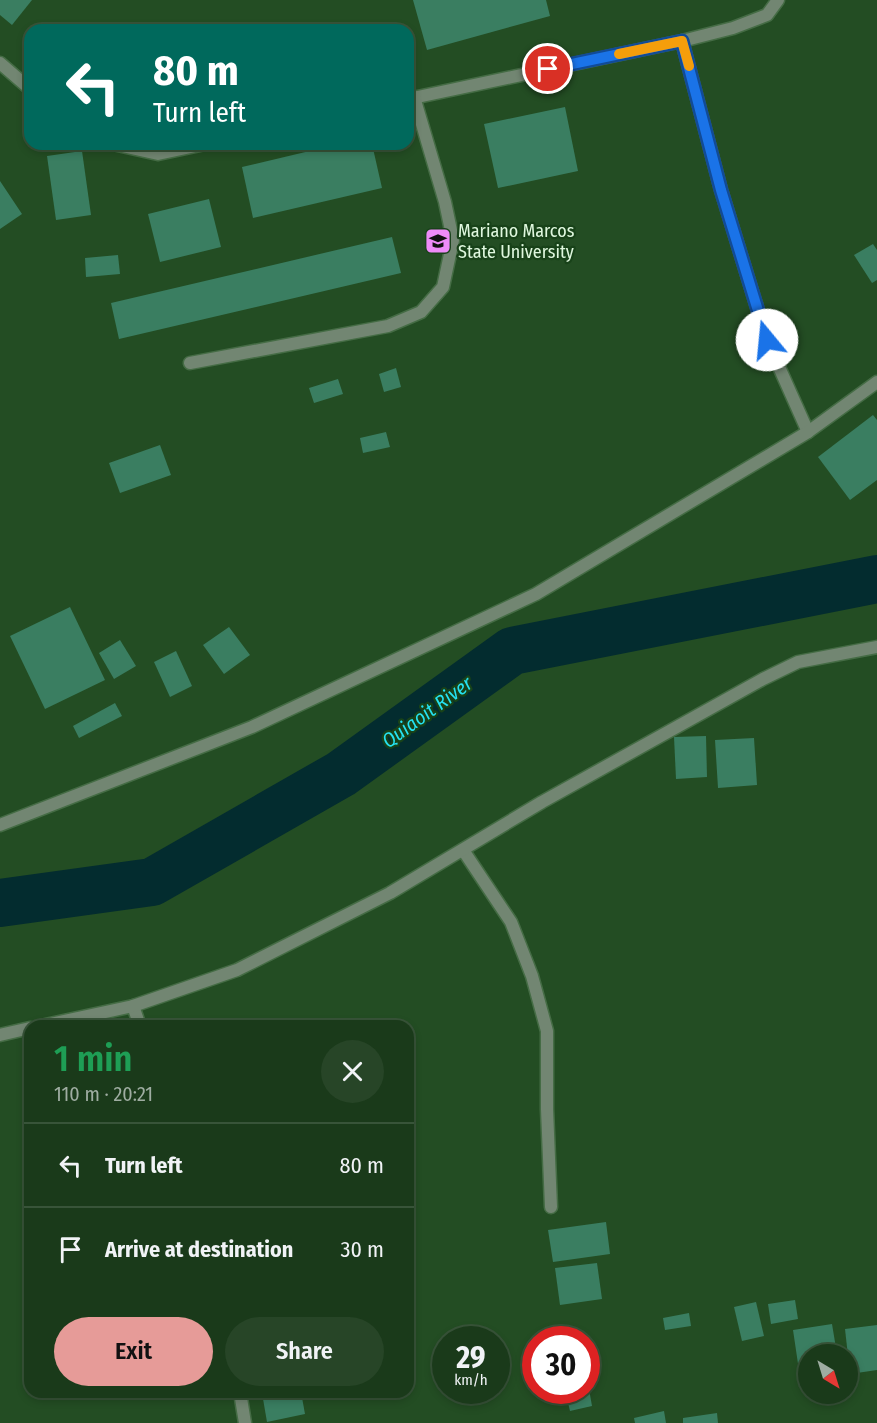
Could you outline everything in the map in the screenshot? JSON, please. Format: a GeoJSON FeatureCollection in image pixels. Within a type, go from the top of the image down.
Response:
{"type":"FeatureCollection","features":[{"type":"Feature","properties":{"kind":"street"},"geometry":{"type":"LineString","coordinates":[[414,97],[682,41],[753,22],[767,15],[778,0]]}},
{"type":"Feature","properties":{"kind":"street"},"geometry":{"type":"LineString","coordinates":[[682,41],[721,190],[767,340],[808,432]]}},
{"type":"Feature","properties":{"kind":"street"},"geometry":{"type":"LineString","coordinates":[[0,63],[24,83]]}},
{"type":"Feature","properties":{"kind":"street"},"geometry":{"type":"LineString","coordinates":[[190,363],[388,326],[422,312],[443,286],[453,240],[445,202],[414,107]]}},
{"type":"Feature","properties":{"kind":"street"},"geometry":{"type":"LineString","coordinates":[[140,150],[158,154],[177,150]]}},
{"type":"Feature","properties":{"kind":"street"},"geometry":{"type":"LineString","coordinates":[[0,825],[252,728],[536,594],[808,432],[877,382]]}},
{"type":"Feature","properties":{"kind":"street"},"geometry":{"type":"LineString","coordinates":[[69,1020],[133,1006],[237,970],[390,893],[763,679],[798,662],[877,648]]}},
{"type":"Feature","properties":{"kind":"street"},"geometry":{"type":"LineString","coordinates":[[463,850],[511,922],[532,976],[547,1031],[546,1109],[551,1208]]}},
{"type":"Feature","properties":{"kind":"street"},"geometry":{"type":"LineString","coordinates":[[133,1006],[139,1020]]}},
{"type":"Feature","properties":{"kind":"street"},"geometry":{"type":"LineString","coordinates":[[0,1035],[24,1029]]}},
{"type":"Feature","properties":{"kind":"street"},"geometry":{"type":"LineString","coordinates":[[241,1398],[245,1423]]}},
{"type":"Feature","properties":{"kind":"building"},"geometry":{"type":"Polygon","coordinates":[[[0,0],[32,0],[12,25],[0,15],[0,0]]]}},
{"type":"Feature","properties":{"kind":"building"},"geometry":{"type":"Polygon","coordinates":[[[413,0],[546,0],[550,16],[427,50],[413,0]]]}},
{"type":"Feature","properties":{"kind":"building"},"geometry":{"type":"Polygon","coordinates":[[[565,107],[578,171],[498,188],[484,124],[565,107]]]}},
{"type":"Feature","properties":{"kind":"building"},"geometry":{"type":"Polygon","coordinates":[[[314,150],[373,150],[382,188],[253,218],[242,167],[314,150]]]}},
{"type":"Feature","properties":{"kind":"building"},"geometry":{"type":"Polygon","coordinates":[[[82,151],[91,215],[56,220],[47,156],[82,151]]]}},
{"type":"Feature","properties":{"kind":"building"},"geometry":{"type":"Polygon","coordinates":[[[0,181],[22,214],[0,229],[0,181]]]}},
{"type":"Feature","properties":{"kind":"building"},"geometry":{"type":"Polygon","coordinates":[[[209,199],[221,247],[160,262],[148,214],[209,199]]]}},
{"type":"Feature","properties":{"kind":"building"},"geometry":{"type":"Polygon","coordinates":[[[392,237],[401,273],[119,339],[111,303],[392,237]]]}},
{"type":"Feature","properties":{"kind":"building"},"geometry":{"type":"Polygon","coordinates":[[[873,244],[877,250],[877,280],[872,283],[854,255],[873,244]]]}},
{"type":"Feature","properties":{"kind":"building"},"geometry":{"type":"Polygon","coordinates":[[[118,255],[120,274],[86,277],[85,258],[118,255]]]}},
{"type":"Feature","properties":{"kind":"building"},"geometry":{"type":"Polygon","coordinates":[[[396,368],[401,387],[384,392],[379,374],[396,368]]]}},
{"type":"Feature","properties":{"kind":"building"},"geometry":{"type":"Polygon","coordinates":[[[338,379],[343,394],[314,403],[309,388],[338,379]]]}},
{"type":"Feature","properties":{"kind":"building"},"geometry":{"type":"Polygon","coordinates":[[[873,415],[877,420],[877,480],[850,500],[818,457],[873,415]]]}},
{"type":"Feature","properties":{"kind":"building"},"geometry":{"type":"Polygon","coordinates":[[[386,432],[390,447],[363,453],[360,438],[386,432]]]}},
{"type":"Feature","properties":{"kind":"building"},"geometry":{"type":"Polygon","coordinates":[[[160,445],[171,475],[120,493],[109,463],[160,445]]]}},
{"type":"Feature","properties":{"kind":"building"},"geometry":{"type":"Polygon","coordinates":[[[70,607],[105,680],[45,709],[10,636],[70,607]]]}},
{"type":"Feature","properties":{"kind":"building"},"geometry":{"type":"Polygon","coordinates":[[[229,627],[250,655],[224,674],[203,645],[229,627]]]}},
{"type":"Feature","properties":{"kind":"building"},"geometry":{"type":"Polygon","coordinates":[[[120,640],[136,666],[114,679],[99,653],[120,640]]]}},
{"type":"Feature","properties":{"kind":"building"},"geometry":{"type":"Polygon","coordinates":[[[176,651],[192,686],[170,697],[154,662],[176,651]]]}},
{"type":"Feature","properties":{"kind":"building"},"geometry":{"type":"Polygon","coordinates":[[[115,703],[122,716],[79,738],[73,726],[115,703]]]}},
{"type":"Feature","properties":{"kind":"building"},"geometry":{"type":"Polygon","coordinates":[[[706,736],[707,777],[676,779],[674,737],[706,736]]]}},
{"type":"Feature","properties":{"kind":"building"},"geometry":{"type":"Polygon","coordinates":[[[754,738],[757,785],[718,788],[715,740],[754,738]]]}},
{"type":"Feature","properties":{"kind":"building"},"geometry":{"type":"Polygon","coordinates":[[[606,1222],[610,1254],[553,1262],[548,1230],[606,1222]]]}},
{"type":"Feature","properties":{"kind":"building"},"geometry":{"type":"Polygon","coordinates":[[[597,1263],[602,1299],[560,1305],[555,1268],[597,1263]]]}},
{"type":"Feature","properties":{"kind":"building"},"geometry":{"type":"Polygon","coordinates":[[[795,1300],[798,1319],[771,1324],[768,1304],[795,1300]]]}},
{"type":"Feature","properties":{"kind":"building"},"geometry":{"type":"Polygon","coordinates":[[[756,1302],[764,1336],[742,1341],[734,1307],[756,1302]]]}},
{"type":"Feature","properties":{"kind":"building"},"geometry":{"type":"Polygon","coordinates":[[[689,1313],[691,1326],[665,1330],[663,1318],[689,1313]]]}},
{"type":"Feature","properties":{"kind":"building"},"geometry":{"type":"Polygon","coordinates":[[[832,1324],[835,1344],[798,1344],[798,1364],[793,1330],[832,1324]]]}},
{"type":"Feature","properties":{"kind":"building"},"geometry":{"type":"Polygon","coordinates":[[[877,1325],[877,1370],[858,1373],[858,1344],[847,1344],[845,1329],[877,1325]]]}},
{"type":"Feature","properties":{"kind":"building"},"geometry":{"type":"Polygon","coordinates":[[[263,1398],[302,1398],[305,1414],[267,1422],[263,1398]]]}},
{"type":"Feature","properties":{"kind":"building"},"geometry":{"type":"Polygon","coordinates":[[[568,1404],[592,1404],[592,1406],[570,1411],[568,1404]]]}},
{"type":"Feature","properties":{"kind":"building"},"geometry":{"type":"Polygon","coordinates":[[[664,1411],[666,1423],[635,1423],[634,1418],[664,1411]]]}},
{"type":"Feature","properties":{"kind":"building"},"geometry":{"type":"Polygon","coordinates":[[[717,1413],[718,1423],[683,1423],[683,1418],[717,1413]]]}},
{"type":"Feature","properties":{"kind":"waterway","name":"Quiaoit River"},"geometry":{"type":"LineString","coordinates":[[0,903],[152,882],[341,774],[512,651],[877,579]]}},
{"type":"Feature","properties":{"kind":"slow traffic"},"geometry":{"type":"LineString","coordinates":[[619,54],[682,41],[689,66]]}},
{"type":"Feature","properties":{"kind":"place","name":"Mariano Marcos State University"},"geometry":{"type":"Point","coordinates":[438,241]}},
{"type":"Feature","properties":{"kind":"route"},"geometry":{"type":"LineString","coordinates":[[548,69],[682,41],[721,190],[767,340]]}}]}
